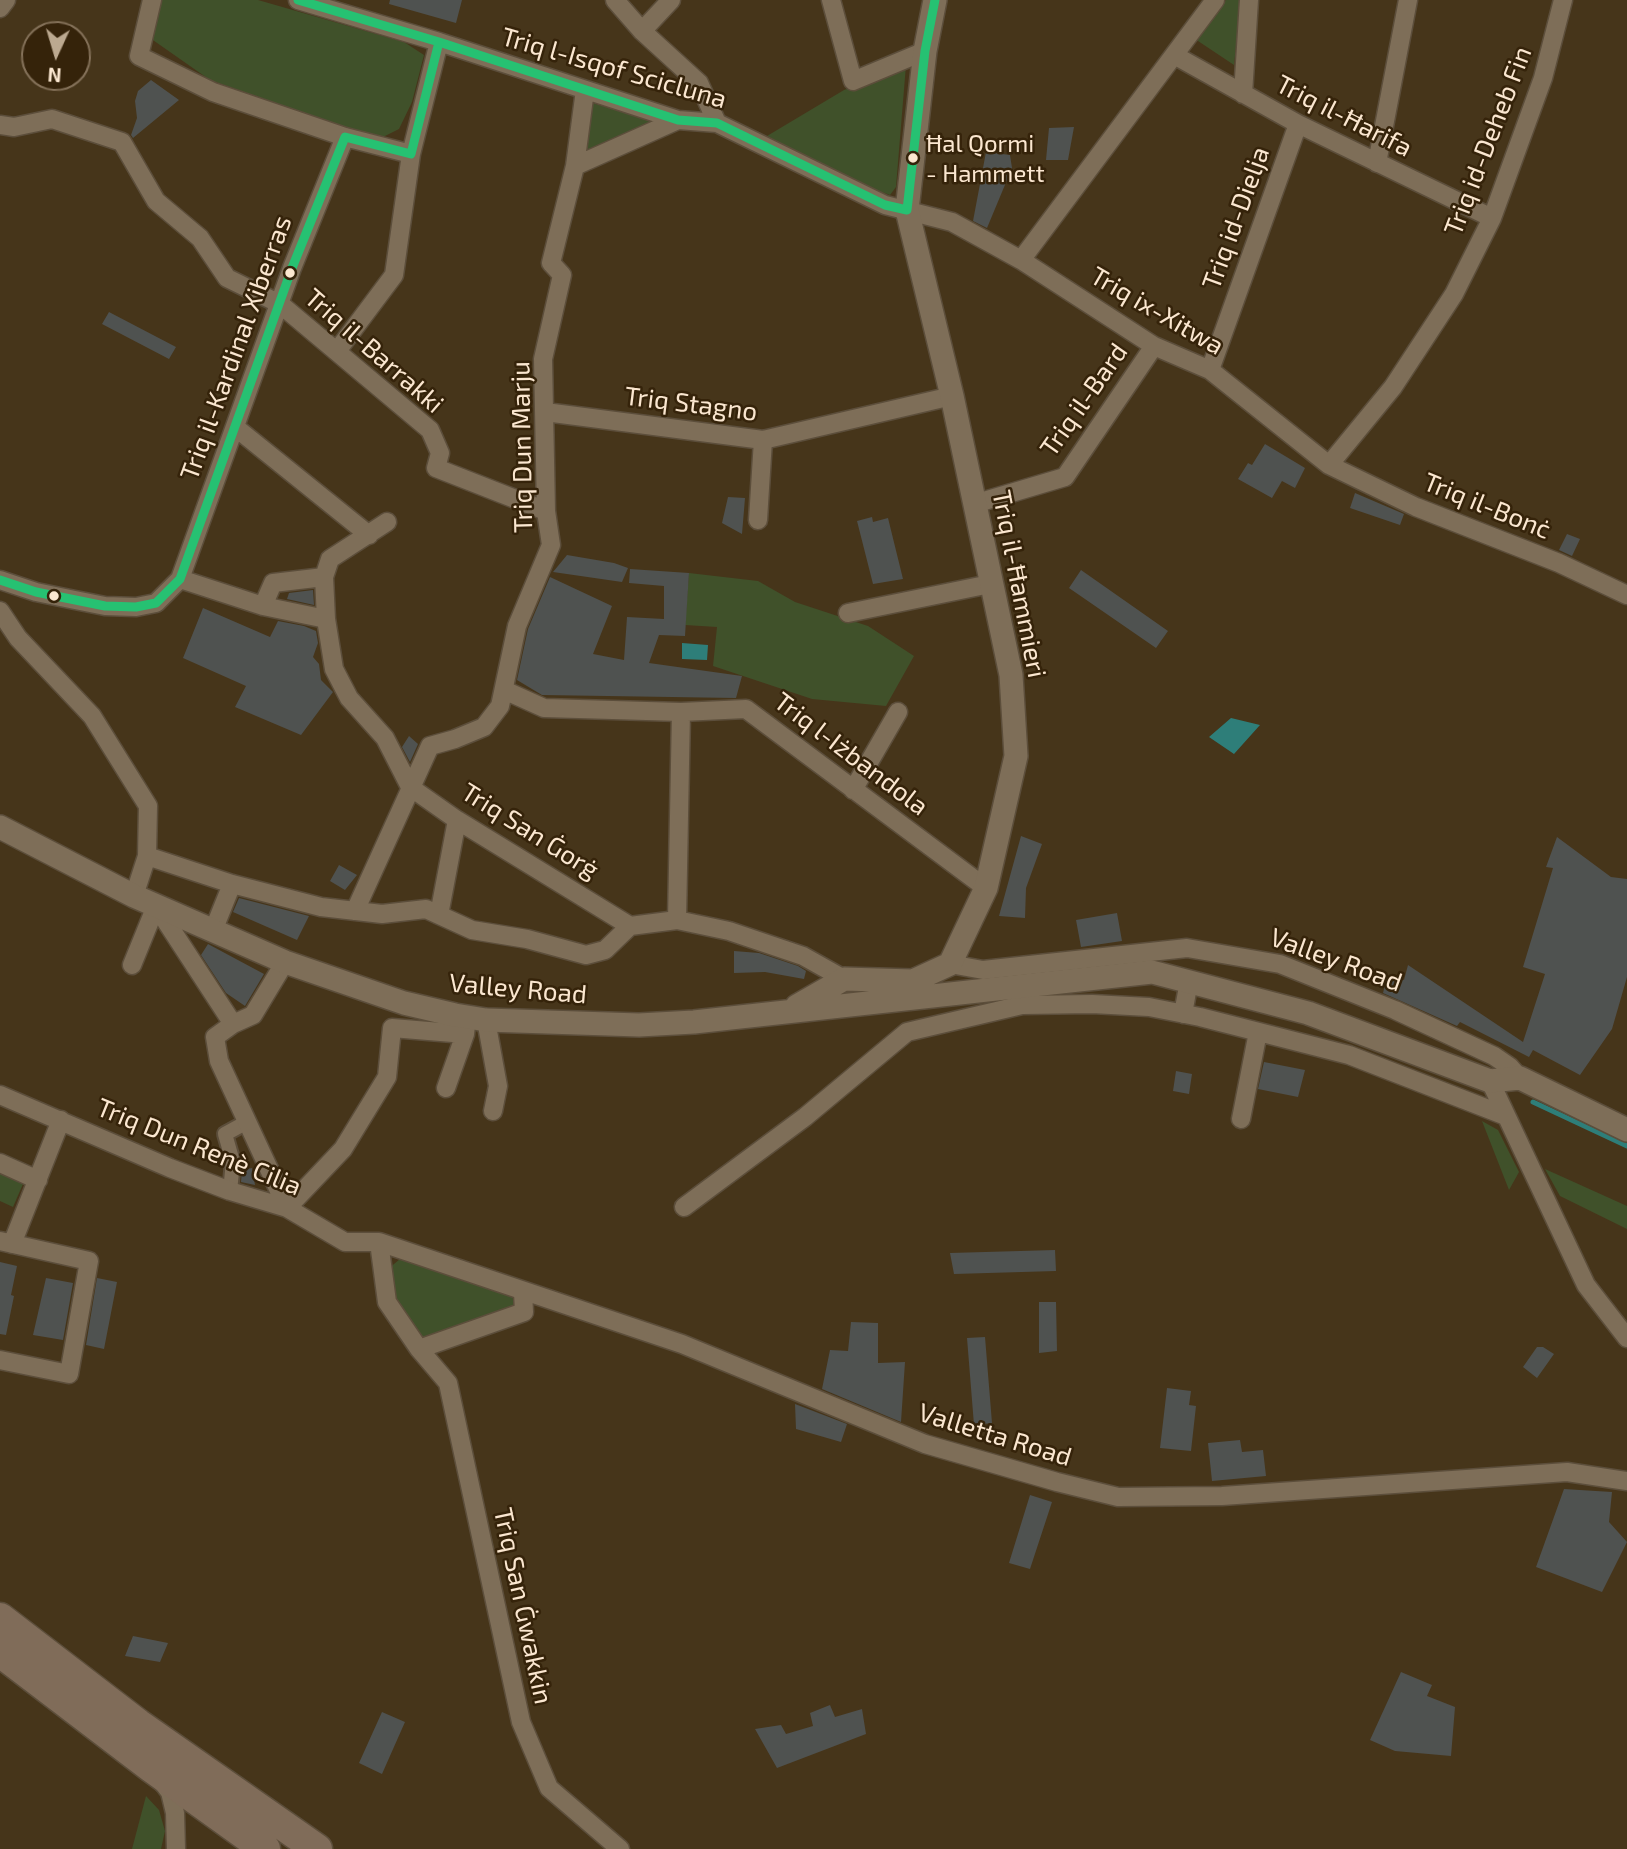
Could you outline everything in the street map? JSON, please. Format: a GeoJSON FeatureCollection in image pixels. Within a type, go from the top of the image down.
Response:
{"type":"FeatureCollection","features":[{"type":"Feature","properties":{"kind":"highway"},"geometry":{"type":"LineString","coordinates":[[0,1618],[138,1724],[317,1849]]}},
{"type":"Feature","properties":{"kind":"highway"},"geometry":{"type":"LineString","coordinates":[[0,1652],[151,1768],[265,1849]]}},
{"type":"Feature","properties":{"kind":"street"},"geometry":{"type":"LineString","coordinates":[[0,8],[6,0]]}},
{"type":"Feature","properties":{"kind":"street"},"geometry":{"type":"LineString","coordinates":[[152,0],[139,56],[213,92],[345,137],[411,154]]}},
{"type":"Feature","properties":{"kind":"street","name":"Triq l-Isqof Scicluna"},"geometry":{"type":"LineString","coordinates":[[298,0],[439,41],[678,120],[717,124],[885,205],[906,211]]}},
{"type":"Feature","properties":{"kind":"street"},"geometry":{"type":"LineString","coordinates":[[615,0],[642,32],[698,83],[717,124]]}},
{"type":"Feature","properties":{"kind":"street"},"geometry":{"type":"LineString","coordinates":[[642,32],[671,0]]}},
{"type":"Feature","properties":{"kind":"street"},"geometry":{"type":"LineString","coordinates":[[831,0],[853,81],[925,51]]}},
{"type":"Feature","properties":{"kind":"street"},"geometry":{"type":"LineString","coordinates":[[906,211],[925,51],[936,0]]}},
{"type":"Feature","properties":{"kind":"street"},"geometry":{"type":"LineString","coordinates":[[1021,260],[1215,0]]}},
{"type":"Feature","properties":{"kind":"street"},"geometry":{"type":"LineString","coordinates":[[1243,94],[1249,0]]}},
{"type":"Feature","properties":{"kind":"street"},"geometry":{"type":"LineString","coordinates":[[1377,163],[1408,0]]}},
{"type":"Feature","properties":{"kind":"street","name":"Triq id-Deheb Fin"},"geometry":{"type":"LineString","coordinates":[[1329,465],[1392,387],[1454,294],[1492,218],[1543,78],[1563,0]]}},
{"type":"Feature","properties":{"kind":"street"},"geometry":{"type":"LineString","coordinates":[[337,351],[394,275],[411,154],[439,41]]}},
{"type":"Feature","properties":{"kind":"street","name":"Triq il-Ħarifa"},"geometry":{"type":"LineString","coordinates":[[1174,55],[1298,124],[1492,218]]}},
{"type":"Feature","properties":{"kind":"street","name":"Triq Dun Marju"},"geometry":{"type":"LineString","coordinates":[[355,911],[430,746],[484,727],[500,706],[517,626],[551,545],[546,511],[543,359],[562,275],[551,263],[575,166],[585,90]]}},
{"type":"Feature","properties":{"kind":"street","name":"Triq il-Barrakki"},"geometry":{"type":"LineString","coordinates":[[0,125],[14,127],[52,119],[121,142],[156,201],[200,238],[227,278],[279,304],[430,430],[440,453],[436,468],[546,511]]}},
{"type":"Feature","properties":{"kind":"street"},"geometry":{"type":"LineString","coordinates":[[575,166],[678,120]]}},
{"type":"Feature","properties":{"kind":"street","name":"Triq id-Dielja"},"geometry":{"type":"LineString","coordinates":[[1210,370],[1298,124]]}},
{"type":"Feature","properties":{"kind":"street","name":"Triq il-Kardinal Xiberras"},"geometry":{"type":"LineString","coordinates":[[180,579],[279,304],[345,137]]}},
{"type":"Feature","properties":{"kind":"street","name":"Triq ix-Xitwa"},"geometry":{"type":"LineString","coordinates":[[906,211],[952,222],[1021,260],[1154,346],[1210,370],[1329,465]]}},
{"type":"Feature","properties":{"kind":"street","name":"Triq il-Ħammieri"},"geometry":{"type":"LineString","coordinates":[[906,211],[952,396],[990,584],[1012,675],[1016,756],[986,888],[950,964]]}},
{"type":"Feature","properties":{"kind":"street","name":"Triq il-Bard"},"geometry":{"type":"LineString","coordinates":[[974,504],[1065,477],[1154,346]]}},
{"type":"Feature","properties":{"kind":"street","name":"Triq Stagno"},"geometry":{"type":"LineString","coordinates":[[545,412],[763,440],[952,396]]}},
{"type":"Feature","properties":{"kind":"street"},"geometry":{"type":"LineString","coordinates":[[234,427],[369,535]]}},
{"type":"Feature","properties":{"kind":"street"},"geometry":{"type":"LineString","coordinates":[[758,520],[763,440]]}},
{"type":"Feature","properties":{"kind":"street","name":"Triq il-Bonċ"},"geometry":{"type":"LineString","coordinates":[[1329,465],[1416,507],[1559,563],[1627,595]]}},
{"type":"Feature","properties":{"kind":"street"},"geometry":{"type":"LineString","coordinates":[[263,606],[273,583],[324,577],[330,559],[387,522]]}},
{"type":"Feature","properties":{"kind":"street","name":"Triq San Ġorġ"},"geometry":{"type":"LineString","coordinates":[[324,577],[326,619],[334,669],[349,698],[385,738],[410,787],[457,820],[630,926]]}},
{"type":"Feature","properties":{"kind":"street"},"geometry":{"type":"LineString","coordinates":[[0,580],[36,592],[104,606],[136,607],[156,603],[180,579],[263,606],[326,619]]}},
{"type":"Feature","properties":{"kind":"street"},"geometry":{"type":"LineString","coordinates":[[848,613],[990,584]]}},
{"type":"Feature","properties":{"kind":"street"},"geometry":{"type":"LineString","coordinates":[[0,611],[18,638],[92,716],[148,806],[147,856],[134,896]]}},
{"type":"Feature","properties":{"kind":"street","name":"Triq l-Iżbandola"},"geometry":{"type":"LineString","coordinates":[[505,690],[544,708],[681,712],[746,709],[986,888]]}},
{"type":"Feature","properties":{"kind":"street"},"geometry":{"type":"LineString","coordinates":[[677,920],[681,712]]}},
{"type":"Feature","properties":{"kind":"street"},"geometry":{"type":"LineString","coordinates":[[853,790],[898,712]]}},
{"type":"Feature","properties":{"kind":"street"},"geometry":{"type":"LineString","coordinates":[[439,915],[457,820]]}},
{"type":"Feature","properties":{"kind":"street","name":"Valley Road"},"geometry":{"type":"LineString","coordinates":[[0,827],[134,896],[285,962],[472,1024],[639,1025],[694,1022],[1152,972],[1308,1013],[1490,1081],[1520,1078]]}},
{"type":"Feature","properties":{"kind":"street"},"geometry":{"type":"LineString","coordinates":[[147,856],[232,884],[321,907],[383,914],[426,909],[472,930],[527,939],[586,955],[605,950],[630,926],[677,920],[729,931],[803,956],[844,979],[913,981],[950,964]]}},
{"type":"Feature","properties":{"kind":"street"},"geometry":{"type":"LineString","coordinates":[[213,931],[232,884]]}},
{"type":"Feature","properties":{"kind":"street"},"geometry":{"type":"LineString","coordinates":[[132,965],[156,906]]}},
{"type":"Feature","properties":{"kind":"street"},"geometry":{"type":"LineString","coordinates":[[156,906],[233,1024]]}},
{"type":"Feature","properties":{"kind":"street","name":"Valley Road"},"geometry":{"type":"LineString","coordinates":[[950,964],[983,970],[1187,948],[1280,964],[1395,1010],[1494,1056],[1520,1078],[1627,1130]]}},
{"type":"Feature","properties":{"kind":"street"},"geometry":{"type":"LineString","coordinates":[[285,962],[253,1016],[233,1024],[215,1037],[219,1061],[287,1208],[343,1149],[387,1077],[393,1028],[472,1024]]}},
{"type":"Feature","properties":{"kind":"street"},"geometry":{"type":"LineString","coordinates":[[788,1011],[844,979]]}},
{"type":"Feature","properties":{"kind":"street"},"geometry":{"type":"LineString","coordinates":[[1183,1014],[1189,981]]}},
{"type":"Feature","properties":{"kind":"street"},"geometry":{"type":"LineString","coordinates":[[942,995],[946,1024]]}},
{"type":"Feature","properties":{"kind":"street"},"geometry":{"type":"LineString","coordinates":[[684,1207],[804,1117],[907,1032],[1022,1005],[1092,1004],[1149,1007],[1183,1014],[1349,1055],[1506,1116]]}},
{"type":"Feature","properties":{"kind":"street"},"geometry":{"type":"LineString","coordinates":[[446,1088],[472,1024]]}},
{"type":"Feature","properties":{"kind":"street"},"geometry":{"type":"LineString","coordinates":[[472,1024],[498,1086],[493,1111]]}},
{"type":"Feature","properties":{"kind":"street"},"geometry":{"type":"LineString","coordinates":[[1241,1119],[1258,1032]]}},
{"type":"Feature","properties":{"kind":"street"},"geometry":{"type":"LineString","coordinates":[[1490,1081],[1586,1284],[1627,1338]]}},
{"type":"Feature","properties":{"kind":"street","name":"Triq Dun Renè Cilia"},"geometry":{"type":"LineString","coordinates":[[0,1095],[170,1168],[230,1191],[287,1208],[345,1242],[379,1242]]}},
{"type":"Feature","properties":{"kind":"street"},"geometry":{"type":"LineString","coordinates":[[0,1360],[68,1374],[89,1261],[6,1242],[38,1180],[61,1120]]}},
{"type":"Feature","properties":{"kind":"street"},"geometry":{"type":"LineString","coordinates":[[230,1191],[233,1162],[225,1134],[247,1122]]}},
{"type":"Feature","properties":{"kind":"street"},"geometry":{"type":"LineString","coordinates":[[0,1163],[38,1180]]}},
{"type":"Feature","properties":{"kind":"street","name":"Valletta Road"},"geometry":{"type":"LineString","coordinates":[[379,1242],[682,1344],[925,1444],[1118,1497],[1222,1496],[1567,1472],[1627,1480]]}},
{"type":"Feature","properties":{"kind":"street","name":"Triq San Ġwakkin"},"geometry":{"type":"LineString","coordinates":[[379,1242],[387,1302],[419,1349],[448,1383],[521,1722],[549,1788],[620,1849]]}},
{"type":"Feature","properties":{"kind":"street"},"geometry":{"type":"LineString","coordinates":[[419,1349],[524,1312],[523,1292]]}},
{"type":"Feature","properties":{"kind":"street"},"geometry":{"type":"LineString","coordinates":[[151,1768],[170,1792],[175,1813],[176,1849]]}},
{"type":"Feature","properties":{"kind":"green space"},"geometry":{"type":"Polygon","coordinates":[[[162,0],[258,0],[404,42],[424,55],[412,102],[399,129],[385,136],[370,136],[210,80],[150,38],[162,0]]]}},
{"type":"Feature","properties":{"kind":"green space"},"geometry":{"type":"Polygon","coordinates":[[[1226,0],[1241,0],[1234,65],[1195,39],[1226,0]]]}},
{"type":"Feature","properties":{"kind":"green space"},"geometry":{"type":"Polygon","coordinates":[[[906,65],[896,187],[890,195],[848,180],[767,136],[844,90],[906,65]]]}},
{"type":"Feature","properties":{"kind":"green space"},"geometry":{"type":"Polygon","coordinates":[[[592,103],[661,123],[583,156],[592,103]]]}},
{"type":"Feature","properties":{"kind":"green space"},"geometry":{"type":"Polygon","coordinates":[[[689,573],[758,581],[795,602],[868,626],[914,656],[886,706],[812,699],[713,666],[717,627],[685,625],[689,573]]]}},
{"type":"Feature","properties":{"kind":"green space"},"geometry":{"type":"Polygon","coordinates":[[[1482,1121],[1498,1130],[1519,1172],[1509,1190],[1482,1121]]]}},
{"type":"Feature","properties":{"kind":"green space"},"geometry":{"type":"Polygon","coordinates":[[[0,1165],[26,1177],[13,1207],[0,1201],[0,1165]]]}},
{"type":"Feature","properties":{"kind":"green space"},"geometry":{"type":"Polygon","coordinates":[[[1545,1169],[1627,1206],[1627,1229],[1560,1196],[1545,1169]]]}},
{"type":"Feature","properties":{"kind":"green space"},"geometry":{"type":"Polygon","coordinates":[[[400,1259],[511,1294],[517,1308],[425,1340],[392,1294],[388,1269],[400,1259]]]}},
{"type":"Feature","properties":{"kind":"green space"},"geometry":{"type":"Polygon","coordinates":[[[146,1796],[159,1810],[165,1831],[161,1849],[132,1849],[146,1796]]]}},
{"type":"Feature","properties":{"kind":"water"},"geometry":{"type":"Polygon","coordinates":[[[682,643],[708,645],[707,660],[682,659],[682,643]]]}},
{"type":"Feature","properties":{"kind":"water"},"geometry":{"type":"Polygon","coordinates":[[[1231,718],[1260,725],[1234,754],[1209,737],[1231,718]]]}},
{"type":"Feature","properties":{"kind":"building"},"geometry":{"type":"Polygon","coordinates":[[[390,0],[462,0],[456,23],[389,4],[390,0]]]}},
{"type":"Feature","properties":{"kind":"building"},"geometry":{"type":"Polygon","coordinates":[[[151,80],[179,100],[133,138],[131,135],[137,118],[135,101],[138,91],[151,80]]]}},
{"type":"Feature","properties":{"kind":"building"},"geometry":{"type":"Polygon","coordinates":[[[1074,127],[1068,160],[1046,160],[1049,128],[1074,127]]]}},
{"type":"Feature","properties":{"kind":"building"},"geometry":{"type":"Polygon","coordinates":[[[986,152],[1010,155],[1012,168],[987,228],[973,221],[986,152]]]}},
{"type":"Feature","properties":{"kind":"building"},"geometry":{"type":"Polygon","coordinates":[[[109,312],[176,347],[169,359],[102,324],[109,312]]]}},
{"type":"Feature","properties":{"kind":"building"},"geometry":{"type":"Polygon","coordinates":[[[1265,444],[1305,468],[1295,488],[1282,481],[1272,498],[1238,479],[1248,463],[1252,465],[1265,444]]]}},
{"type":"Feature","properties":{"kind":"building"},"geometry":{"type":"Polygon","coordinates":[[[1355,493],[1404,514],[1400,525],[1350,508],[1355,493]]]}},
{"type":"Feature","properties":{"kind":"building"},"geometry":{"type":"Polygon","coordinates":[[[728,497],[745,498],[742,534],[722,523],[728,497]]]}},
{"type":"Feature","properties":{"kind":"building"},"geometry":{"type":"Polygon","coordinates":[[[872,517],[873,522],[888,518],[903,579],[873,584],[857,521],[872,517]]]}},
{"type":"Feature","properties":{"kind":"building"},"geometry":{"type":"Polygon","coordinates":[[[1567,534],[1580,539],[1572,556],[1559,550],[1567,534]]]}},
{"type":"Feature","properties":{"kind":"building"},"geometry":{"type":"Polygon","coordinates":[[[567,555],[628,568],[622,582],[553,572],[567,555]]]}},
{"type":"Feature","properties":{"kind":"building"},"geometry":{"type":"Polygon","coordinates":[[[630,569],[689,573],[685,636],[659,635],[649,663],[742,676],[736,698],[542,695],[517,680],[528,629],[550,577],[612,606],[593,654],[624,660],[627,617],[664,619],[664,586],[629,583],[630,569]]]}},
{"type":"Feature","properties":{"kind":"building"},"geometry":{"type":"Polygon","coordinates":[[[1081,570],[1168,631],[1156,648],[1069,588],[1081,570]]]}},
{"type":"Feature","properties":{"kind":"building"},"geometry":{"type":"Polygon","coordinates":[[[313,590],[314,605],[287,599],[289,593],[313,590]]]}},
{"type":"Feature","properties":{"kind":"building"},"geometry":{"type":"Polygon","coordinates":[[[203,608],[270,637],[278,621],[316,631],[318,643],[313,657],[319,664],[321,680],[333,692],[301,735],[235,707],[246,686],[183,658],[203,608]]]}},
{"type":"Feature","properties":{"kind":"building"},"geometry":{"type":"Polygon","coordinates":[[[409,736],[418,744],[410,762],[402,747],[409,736]]]}},
{"type":"Feature","properties":{"kind":"building"},"geometry":{"type":"Polygon","coordinates":[[[1021,836],[1042,844],[1026,888],[1025,918],[999,916],[1021,836]]]}},
{"type":"Feature","properties":{"kind":"building"},"geometry":{"type":"Polygon","coordinates":[[[1557,837],[1611,877],[1627,879],[1627,977],[1612,1029],[1580,1075],[1533,1050],[1529,1057],[1460,1022],[1457,1026],[1383,993],[1385,985],[1396,977],[1404,980],[1408,965],[1523,1042],[1545,974],[1523,967],[1553,868],[1546,867],[1557,837]]]}},
{"type":"Feature","properties":{"kind":"building"},"geometry":{"type":"Polygon","coordinates":[[[339,865],[357,875],[345,890],[330,881],[339,865]]]}},
{"type":"Feature","properties":{"kind":"building"},"geometry":{"type":"Polygon","coordinates":[[[239,898],[309,916],[297,940],[233,912],[239,898]]]}},
{"type":"Feature","properties":{"kind":"building"},"geometry":{"type":"Polygon","coordinates":[[[1117,913],[1122,941],[1081,947],[1076,920],[1117,913]]]}},
{"type":"Feature","properties":{"kind":"building"},"geometry":{"type":"Polygon","coordinates":[[[208,944],[264,974],[245,1006],[226,993],[201,955],[208,944]]]}},
{"type":"Feature","properties":{"kind":"building"},"geometry":{"type":"Polygon","coordinates":[[[734,951],[759,953],[798,966],[806,971],[804,979],[765,972],[734,973],[734,951]]]}},
{"type":"Feature","properties":{"kind":"building"},"geometry":{"type":"Polygon","coordinates":[[[1264,1062],[1305,1070],[1298,1097],[1258,1089],[1264,1062]]]}},
{"type":"Feature","properties":{"kind":"building"},"geometry":{"type":"Polygon","coordinates":[[[1176,1071],[1192,1074],[1189,1094],[1173,1091],[1176,1071]]]}},
{"type":"Feature","properties":{"kind":"building"},"geometry":{"type":"Polygon","coordinates":[[[252,1168],[255,1185],[241,1182],[242,1170],[252,1168]]]}},
{"type":"Feature","properties":{"kind":"building"},"geometry":{"type":"Polygon","coordinates":[[[1055,1250],[1056,1271],[954,1274],[950,1253],[1055,1250]]]}},
{"type":"Feature","properties":{"kind":"building"},"geometry":{"type":"Polygon","coordinates":[[[0,1262],[17,1266],[6,1335],[0,1334],[0,1262]]]}},
{"type":"Feature","properties":{"kind":"building"},"geometry":{"type":"Polygon","coordinates":[[[46,1278],[73,1283],[63,1340],[33,1335],[46,1278]]]}},
{"type":"Feature","properties":{"kind":"building"},"geometry":{"type":"Polygon","coordinates":[[[97,1278],[117,1282],[104,1349],[86,1345],[97,1278]]]}},
{"type":"Feature","properties":{"kind":"building"},"geometry":{"type":"Polygon","coordinates":[[[1039,1302],[1056,1302],[1057,1351],[1039,1353],[1039,1302]]]}},
{"type":"Feature","properties":{"kind":"building"},"geometry":{"type":"Polygon","coordinates":[[[851,1322],[878,1323],[878,1363],[905,1362],[901,1422],[822,1389],[830,1350],[848,1351],[851,1322]]]}},
{"type":"Feature","properties":{"kind":"building"},"geometry":{"type":"Polygon","coordinates":[[[985,1337],[992,1423],[974,1425],[967,1338],[985,1337]]]}},
{"type":"Feature","properties":{"kind":"building"},"geometry":{"type":"Polygon","coordinates":[[[1537,1347],[1543,1347],[1554,1354],[1537,1378],[1523,1367],[1537,1347]]]}},
{"type":"Feature","properties":{"kind":"building"},"geometry":{"type":"Polygon","coordinates":[[[1167,1388],[1191,1391],[1189,1405],[1196,1406],[1191,1451],[1160,1448],[1167,1388]]]}},
{"type":"Feature","properties":{"kind":"building"},"geometry":{"type":"Polygon","coordinates":[[[795,1404],[847,1424],[841,1442],[796,1429],[795,1404]]]}},
{"type":"Feature","properties":{"kind":"building"},"geometry":{"type":"Polygon","coordinates":[[[1240,1440],[1242,1452],[1263,1450],[1266,1476],[1212,1481],[1208,1443],[1240,1440]]]}},
{"type":"Feature","properties":{"kind":"building"},"geometry":{"type":"Polygon","coordinates":[[[1564,1489],[1612,1492],[1609,1522],[1627,1542],[1602,1592],[1536,1567],[1564,1489]]]}},
{"type":"Feature","properties":{"kind":"building"},"geometry":{"type":"Polygon","coordinates":[[[1030,1495],[1052,1502],[1030,1569],[1009,1563],[1030,1495]]]}},
{"type":"Feature","properties":{"kind":"building"},"geometry":{"type":"Polygon","coordinates":[[[133,1636],[168,1643],[160,1662],[125,1656],[133,1636]]]}},
{"type":"Feature","properties":{"kind":"building"},"geometry":{"type":"Polygon","coordinates":[[[1401,1672],[1432,1685],[1427,1696],[1455,1707],[1451,1756],[1395,1751],[1370,1740],[1401,1672]]]}},
{"type":"Feature","properties":{"kind":"building"},"geometry":{"type":"Polygon","coordinates":[[[830,1705],[835,1717],[862,1709],[866,1734],[777,1768],[755,1729],[781,1725],[786,1734],[813,1726],[810,1713],[830,1705]]]}},
{"type":"Feature","properties":{"kind":"building"},"geometry":{"type":"Polygon","coordinates":[[[382,1712],[405,1722],[382,1774],[359,1763],[382,1712]]]}},
{"type":"Feature","properties":{"kind":"waterway"},"geometry":{"type":"LineString","coordinates":[[1533,1102],[1627,1146]]}},
{"type":"Feature","properties":{"kind":"transit line"},"geometry":{"type":"LineString","coordinates":[[298,0],[439,42],[678,120],[717,123],[885,205],[907,210]]}},
{"type":"Feature","properties":{"kind":"transit line"},"geometry":{"type":"LineString","coordinates":[[907,210],[925,51],[935,0]]}},
{"type":"Feature","properties":{"kind":"transit line"},"geometry":{"type":"LineString","coordinates":[[0,580],[36,592],[105,606],[136,607],[156,603],[180,579],[292,268],[345,137],[411,154],[439,42]]}},
{"type":"Feature","properties":{"kind":"place","name":"Ħal Qormi - Hammett"},"geometry":{"type":"Point","coordinates":[913,158]}}]}
